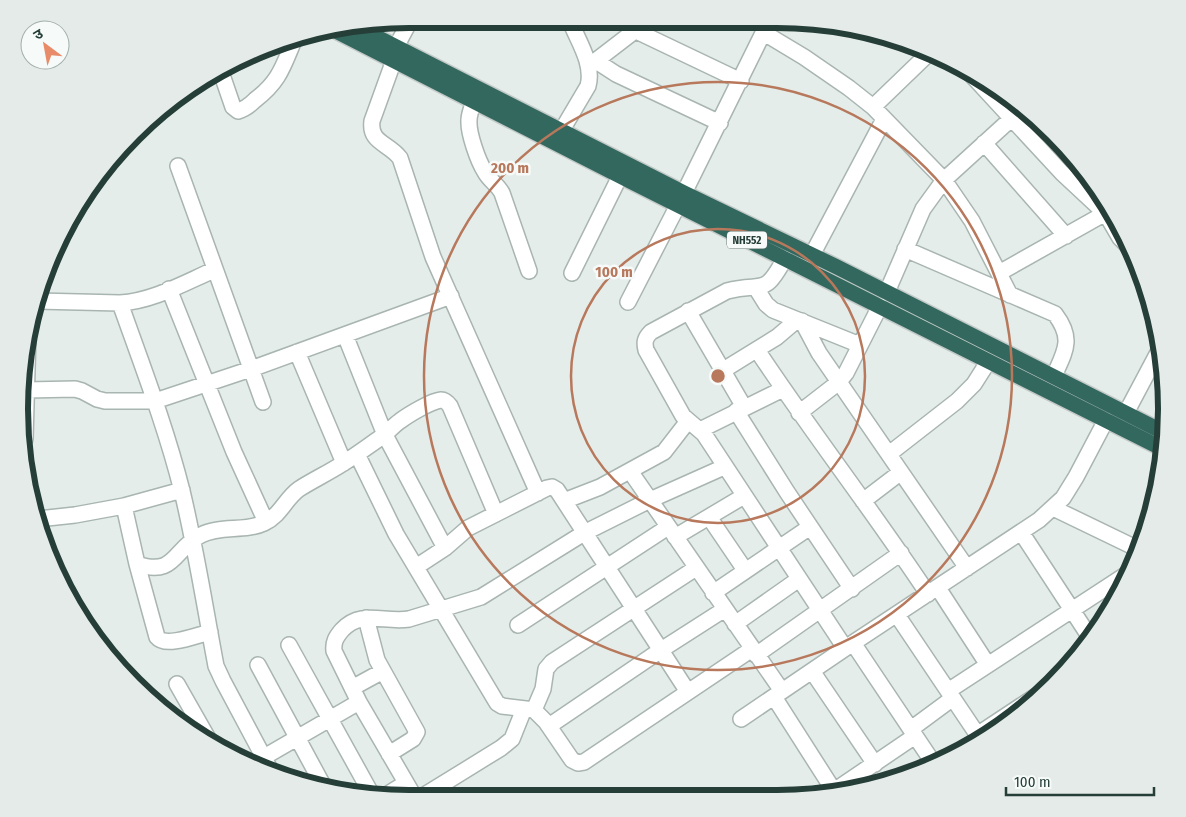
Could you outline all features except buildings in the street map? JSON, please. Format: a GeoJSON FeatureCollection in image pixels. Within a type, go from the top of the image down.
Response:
{"type":"FeatureCollection","features":[{"type":"Feature","properties":{"kind":"highway","name":"NH552"},"geometry":{"type":"LineString","coordinates":[[362,31],[395,54],[474,101],[620,176],[681,199],[812,255],[1158,429]]}},
{"type":"Feature","properties":{"kind":"highway","name":"NH552"},"geometry":{"type":"LineString","coordinates":[[343,34],[395,54],[562,130],[785,258],[1156,446]]}},
{"type":"Feature","properties":{"kind":"street"},"geometry":{"type":"LineString","coordinates":[[407,28],[395,54],[372,121],[372,135],[396,152],[400,158],[433,257],[538,493]]}},
{"type":"Feature","properties":{"kind":"street"},"geometry":{"type":"LineString","coordinates":[[562,130],[588,86],[592,64],[573,28]]}},
{"type":"Feature","properties":{"kind":"street"},"geometry":{"type":"LineString","coordinates":[[592,64],[639,28]]}},
{"type":"Feature","properties":{"kind":"street"},"geometry":{"type":"LineString","coordinates":[[642,28],[741,81]]}},
{"type":"Feature","properties":{"kind":"street"},"geometry":{"type":"LineString","coordinates":[[628,302],[720,123],[765,29],[849,88],[872,107],[944,180],[972,221],[1010,295]]}},
{"type":"Feature","properties":{"kind":"street"},"geometry":{"type":"LineString","coordinates":[[223,76],[235,110],[244,109],[269,89],[278,76],[291,46]]}},
{"type":"Feature","properties":{"kind":"street"},"geometry":{"type":"LineString","coordinates":[[872,107],[924,58]]}},
{"type":"Feature","properties":{"kind":"street"},"geometry":{"type":"LineString","coordinates":[[592,64],[720,123]]}},
{"type":"Feature","properties":{"kind":"street"},"geometry":{"type":"LineString","coordinates":[[474,101],[469,118],[469,127],[473,140],[484,172],[498,186],[502,193],[529,271]]}},
{"type":"Feature","properties":{"kind":"street"},"geometry":{"type":"LineString","coordinates":[[1004,102],[1017,114],[1062,173],[1097,202]]}},
{"type":"Feature","properties":{"kind":"street"},"geometry":{"type":"LineString","coordinates":[[887,292],[923,209],[944,180],[1017,114]]}},
{"type":"Feature","properties":{"kind":"street"},"geometry":{"type":"LineString","coordinates":[[812,255],[884,119]]}},
{"type":"Feature","properties":{"kind":"street"},"geometry":{"type":"LineString","coordinates":[[984,142],[1066,236]]}},
{"type":"Feature","properties":{"kind":"street"},"geometry":{"type":"LineString","coordinates":[[178,166],[262,402]]}},
{"type":"Feature","properties":{"kind":"street"},"geometry":{"type":"LineString","coordinates":[[572,273],[620,176]]}},
{"type":"Feature","properties":{"kind":"street"},"geometry":{"type":"LineString","coordinates":[[999,273],[1105,214]]}},
{"type":"Feature","properties":{"kind":"street"},"geometry":{"type":"LineString","coordinates":[[905,249],[1055,314],[1063,325],[1067,337],[1065,351],[1054,376]]}},
{"type":"Feature","properties":{"kind":"street"},"geometry":{"type":"LineString","coordinates":[[785,258],[771,282],[765,286],[727,290],[651,332],[646,337],[644,343],[646,350],[678,407],[694,425],[724,467],[820,611],[849,646],[929,757]]}},
{"type":"Feature","properties":{"kind":"street"},"geometry":{"type":"LineString","coordinates":[[43,301],[120,303],[146,299],[214,270]]}},
{"type":"Feature","properties":{"kind":"street"},"geometry":{"type":"LineString","coordinates":[[756,288],[766,304],[773,310],[860,345]]}},
{"type":"Feature","properties":{"kind":"street"},"geometry":{"type":"LineString","coordinates":[[169,289],[234,452],[266,522]]}},
{"type":"Feature","properties":{"kind":"street"},"geometry":{"type":"LineString","coordinates":[[28,390],[82,390],[96,399],[105,401],[155,400],[251,369],[451,296]]}},
{"type":"Feature","properties":{"kind":"street"},"geometry":{"type":"LineString","coordinates":[[120,303],[155,400],[182,490],[216,666],[256,757]]}},
{"type":"Feature","properties":{"kind":"street"},"geometry":{"type":"LineString","coordinates":[[799,413],[839,382],[846,373],[880,306]]}},
{"type":"Feature","properties":{"kind":"street"},"geometry":{"type":"LineString","coordinates":[[688,311],[722,371],[740,409],[810,527],[852,589]]}},
{"type":"Feature","properties":{"kind":"street"},"geometry":{"type":"LineString","coordinates":[[722,371],[799,321]]}},
{"type":"Feature","properties":{"kind":"street"},"geometry":{"type":"LineString","coordinates":[[799,321],[967,568]]}},
{"type":"Feature","properties":{"kind":"street"},"geometry":{"type":"LineString","coordinates":[[345,335],[385,435],[445,548]]}},
{"type":"Feature","properties":{"kind":"street"},"geometry":{"type":"LineString","coordinates":[[757,350],[799,413],[901,553],[933,591],[988,664]]}},
{"type":"Feature","properties":{"kind":"street"},"geometry":{"type":"LineString","coordinates":[[298,352],[344,463]]}},
{"type":"Feature","properties":{"kind":"street"},"geometry":{"type":"LineString","coordinates":[[1126,413],[1155,358]]}},
{"type":"Feature","properties":{"kind":"street"},"geometry":{"type":"LineString","coordinates":[[889,454],[957,401],[974,384],[988,362]]}},
{"type":"Feature","properties":{"kind":"street"},"geometry":{"type":"LineString","coordinates":[[564,500],[600,487],[664,452],[694,425],[740,409],[783,389]]}},
{"type":"Feature","properties":{"kind":"street"},"geometry":{"type":"LineString","coordinates":[[137,564],[150,568],[160,567],[171,562],[193,540],[202,534],[256,526],[266,522],[280,512],[291,496],[299,489],[344,463],[385,435],[399,421],[434,402],[442,400],[447,401],[450,406],[496,514]]}},
{"type":"Feature","properties":{"kind":"street"},"geometry":{"type":"LineString","coordinates":[[741,719],[1021,532],[1053,508],[1063,498],[1076,478],[1106,420]]}},
{"type":"Feature","properties":{"kind":"street"},"geometry":{"type":"LineString","coordinates":[[357,454],[396,534],[497,703],[502,706],[529,709],[549,726],[572,760],[578,763],[584,762],[688,692],[820,611],[901,553]]}},
{"type":"Feature","properties":{"kind":"street"},"geometry":{"type":"LineString","coordinates":[[410,790],[356,695],[334,651],[333,644],[336,636],[347,624],[356,619],[366,618],[397,621],[409,619],[481,597],[584,534],[650,500],[724,467]]}},
{"type":"Feature","properties":{"kind":"street"},"geometry":{"type":"LineString","coordinates":[[630,471],[754,652],[831,785]]}},
{"type":"Feature","properties":{"kind":"street"},"geometry":{"type":"LineString","coordinates":[[863,501],[901,472]]}},
{"type":"Feature","properties":{"kind":"street"},"geometry":{"type":"LineString","coordinates":[[416,567],[445,548],[468,528],[552,487],[557,490],[564,500],[584,534],[688,692]]}},
{"type":"Feature","properties":{"kind":"street"},"geometry":{"type":"LineString","coordinates":[[44,518],[124,506],[182,490]]}},
{"type":"Feature","properties":{"kind":"street"},"geometry":{"type":"LineString","coordinates":[[518,625],[607,568],[672,532],[709,517],[744,496]]}},
{"type":"Feature","properties":{"kind":"street"},"geometry":{"type":"LineString","coordinates":[[124,506],[154,629],[160,640],[172,642],[210,632]]}},
{"type":"Feature","properties":{"kind":"street"},"geometry":{"type":"LineString","coordinates":[[1053,508],[1132,546]]}},
{"type":"Feature","properties":{"kind":"street"},"geometry":{"type":"LineString","coordinates":[[709,517],[746,570]]}},
{"type":"Feature","properties":{"kind":"street"},"geometry":{"type":"LineString","coordinates":[[713,593],[810,527]]}},
{"type":"Feature","properties":{"kind":"street"},"geometry":{"type":"LineString","coordinates":[[1021,532],[1086,632]]}},
{"type":"Feature","properties":{"kind":"street"},"geometry":{"type":"LineString","coordinates":[[433,790],[501,748],[512,739],[529,709],[542,694],[546,669],[552,662],[696,568]]}},
{"type":"Feature","properties":{"kind":"street"},"geometry":{"type":"LineString","coordinates":[[735,624],[799,579]]}},
{"type":"Feature","properties":{"kind":"street"},"geometry":{"type":"LineString","coordinates":[[846,783],[875,764],[913,733],[950,694],[988,664],[1117,580]]}},
{"type":"Feature","properties":{"kind":"street"},"geometry":{"type":"LineString","coordinates":[[549,726],[725,609]]}},
{"type":"Feature","properties":{"kind":"street"},"geometry":{"type":"LineString","coordinates":[[897,615],[976,733]]}},
{"type":"Feature","properties":{"kind":"street"},"geometry":{"type":"LineString","coordinates":[[366,618],[374,654],[417,732],[413,739],[389,754]]}},
{"type":"Feature","properties":{"kind":"street"},"geometry":{"type":"LineString","coordinates":[[289,645],[367,787]]}},
{"type":"Feature","properties":{"kind":"street"},"geometry":{"type":"LineString","coordinates":[[258,665],[320,779]]}},
{"type":"Feature","properties":{"kind":"street"},"geometry":{"type":"LineString","coordinates":[[261,759],[329,719],[383,671]]}},
{"type":"Feature","properties":{"kind":"street"},"geometry":{"type":"LineString","coordinates":[[812,671],[875,764]]}},
{"type":"Feature","properties":{"kind":"street"},"geometry":{"type":"LineString","coordinates":[[177,684],[202,728]]}},
{"type":"Feature","properties":{"kind":"street"},"geometry":{"type":"LineString","coordinates":[[396,789],[406,783]]}}]}
